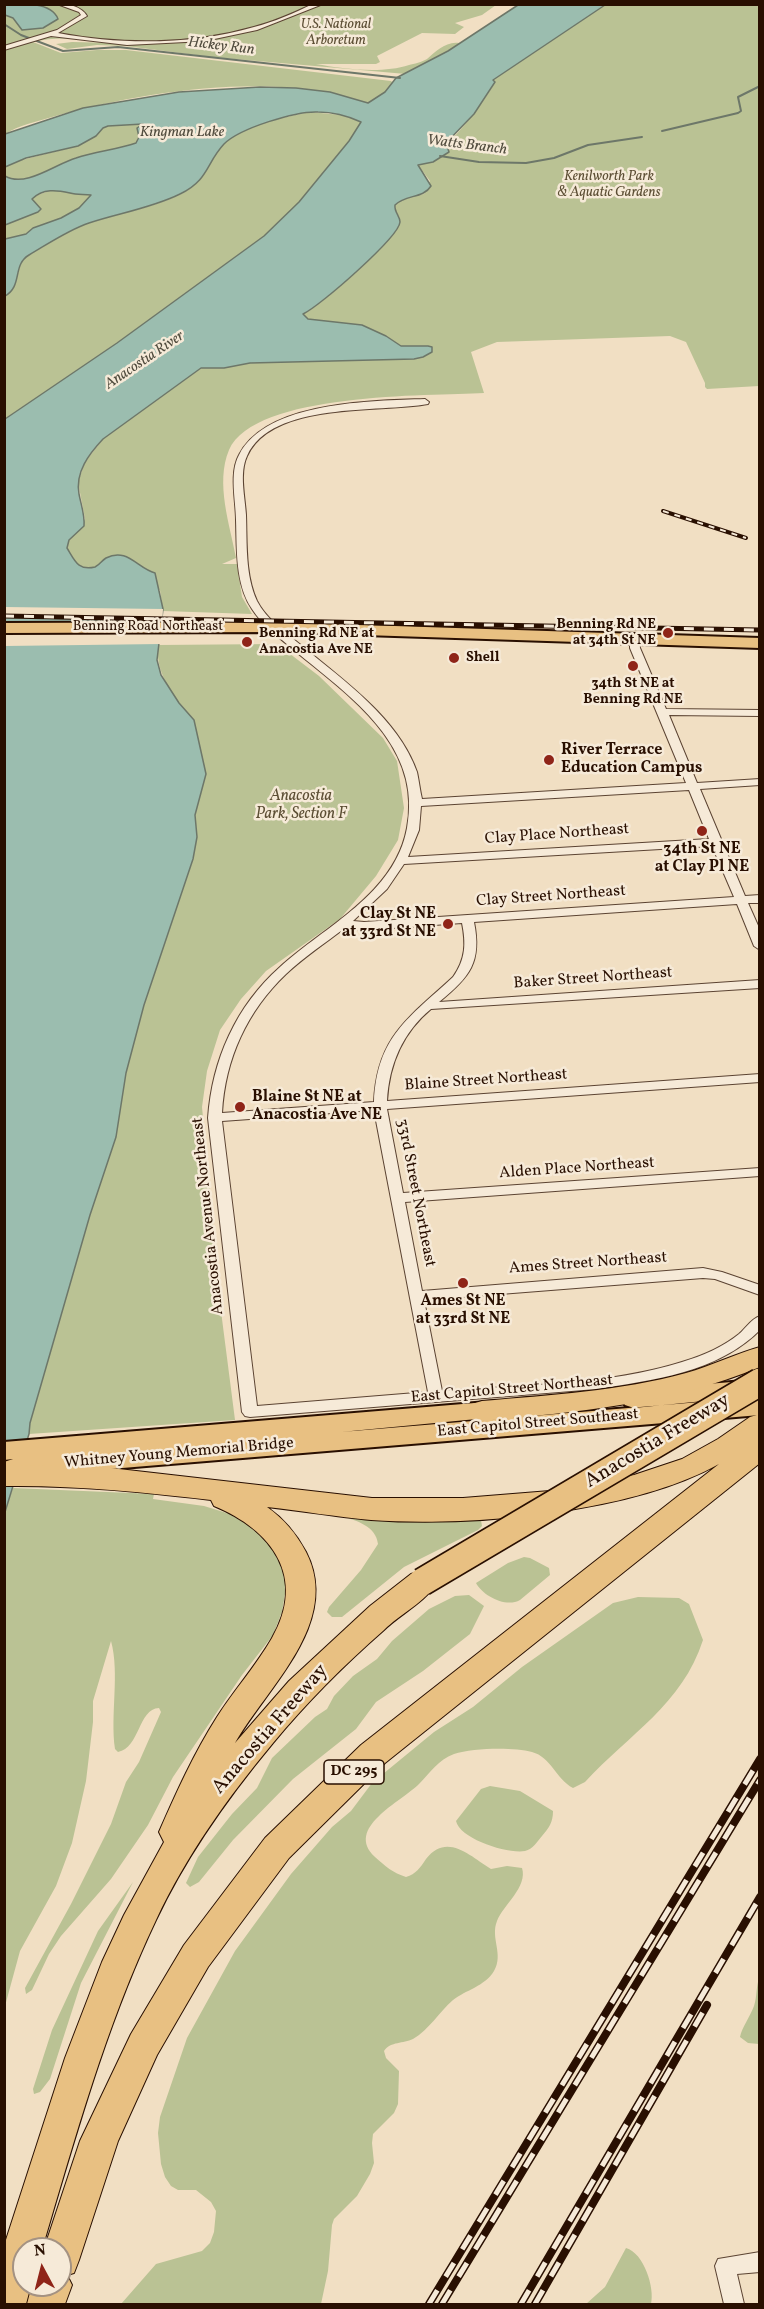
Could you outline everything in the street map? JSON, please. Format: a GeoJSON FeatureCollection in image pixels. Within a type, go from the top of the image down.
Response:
{"type":"FeatureCollection","features":[{"type":"Feature","properties":{"kind":"highway"},"geometry":{"type":"LineString","coordinates":[[482,1412],[588,1401],[683,1385],[724,1373],[759,1356]]}},
{"type":"Feature","properties":{"kind":"highway","name":"Anacostia Freeway"},"geometry":{"type":"LineString","coordinates":[[6,2304],[80,2067],[112,1984],[149,1901],[202,1813],[269,1725],[350,1642],[397,1600],[422,1582],[759,1382]]}},
{"type":"Feature","properties":{"kind":"highway"},"geometry":{"type":"LineString","coordinates":[[4,1476],[91,1477],[393,1510],[463,1509],[550,1502],[615,1491],[692,1466],[728,1446],[759,1424]]}},
{"type":"Feature","properties":{"kind":"highway","name":"DC 295"},"geometry":{"type":"LineString","coordinates":[[67,2237],[113,2108],[161,2014],[216,1927],[277,1848],[373,1754],[759,1447]]}},
{"type":"Feature","properties":{"kind":"highway"},"geometry":{"type":"LineString","coordinates":[[149,1901],[158,1871],[206,1764],[232,1721],[289,1638],[298,1619],[302,1599],[302,1579],[295,1558],[276,1530],[238,1504],[189,1487]]}},
{"type":"Feature","properties":{"kind":"main road","name":"Benning Road Northeast"},"geometry":{"type":"LineString","coordinates":[[4,628],[279,632],[634,644],[759,652]]}},
{"type":"Feature","properties":{"kind":"main road","name":"Benning Road Northeast"},"geometry":{"type":"LineString","coordinates":[[4,639],[216,632]]}},
{"type":"Feature","properties":{"kind":"main road","name":"Benning Road Northeast"},"geometry":{"type":"LineString","coordinates":[[634,644],[759,643]]}},
{"type":"Feature","properties":{"kind":"main road","name":"East Capitol Street Northeast"},"geometry":{"type":"LineString","coordinates":[[350,1430],[482,1412],[759,1389]]}},
{"type":"Feature","properties":{"kind":"main road","name":"East Capitol Street Southeast"},"geometry":{"type":"LineString","coordinates":[[350,1430],[759,1406]]}},
{"type":"Feature","properties":{"kind":"main road","name":"Whitney Young Memorial Bridge"},"geometry":{"type":"LineString","coordinates":[[4,1451],[350,1430]]}},
{"type":"Feature","properties":{"kind":"main road","name":"Whitney Young Memorial Bridge"},"geometry":{"type":"LineString","coordinates":[[4,1469],[350,1430]]}},
{"type":"Feature","properties":{"kind":"street"},"geometry":{"type":"LineString","coordinates":[[4,48],[52,34],[72,25],[84,16],[81,11],[60,4]]}},
{"type":"Feature","properties":{"kind":"street"},"geometry":{"type":"LineString","coordinates":[[300,4],[310,8]]}},
{"type":"Feature","properties":{"kind":"street"},"geometry":{"type":"LineString","coordinates":[[52,34],[122,42],[196,39],[254,29],[320,4]]}},
{"type":"Feature","properties":{"kind":"street","name":"Anacostia Avenue Northeast"},"geometry":{"type":"LineString","coordinates":[[250,1412],[215,1118],[220,1067],[249,1011],[281,972],[344,924],[381,890],[401,861],[412,831],[416,803],[408,763],[390,732],[370,710],[279,632],[256,609],[247,592],[241,531],[241,459],[248,447],[261,434],[274,426],[311,413],[349,407],[425,402]]}},
{"type":"Feature","properties":{"kind":"street"},"geometry":{"type":"LineString","coordinates":[[634,644],[759,946]]}},
{"type":"Feature","properties":{"kind":"street"},"geometry":{"type":"LineString","coordinates":[[662,712],[759,713]]}},
{"type":"Feature","properties":{"kind":"street"},"geometry":{"type":"LineString","coordinates":[[416,803],[759,782]]}},
{"type":"Feature","properties":{"kind":"street","name":"Clay Place Northeast"},"geometry":{"type":"LineString","coordinates":[[401,861],[716,842]]}},
{"type":"Feature","properties":{"kind":"street","name":"Clay Street Northeast"},"geometry":{"type":"LineString","coordinates":[[344,924],[364,926],[759,899]]}},
{"type":"Feature","properties":{"kind":"street","name":"33rd Street Northeast"},"geometry":{"type":"LineString","coordinates":[[436,1397],[380,1106],[383,1073],[393,1047],[408,1024],[456,983],[469,962],[472,938],[467,919]]}},
{"type":"Feature","properties":{"kind":"street","name":"Baker Street Northeast"},"geometry":{"type":"LineString","coordinates":[[428,1005],[759,984]]}},
{"type":"Feature","properties":{"kind":"street","name":"Blaine Street Northeast"},"geometry":{"type":"LineString","coordinates":[[215,1118],[759,1078]]}},
{"type":"Feature","properties":{"kind":"street","name":"Alden Place Northeast"},"geometry":{"type":"LineString","coordinates":[[397,1198],[759,1172]]}},
{"type":"Feature","properties":{"kind":"street","name":"Ames Street Northeast"},"geometry":{"type":"LineString","coordinates":[[417,1296],[703,1273],[717,1275],[759,1290]]}},
{"type":"Feature","properties":{"kind":"street","name":"East Capitol Street Northeast"},"geometry":{"type":"LineString","coordinates":[[250,1412],[596,1384],[657,1373],[700,1360],[728,1349],[744,1337],[759,1321]]}},
{"type":"Feature","properties":{"kind":"street"},"geometry":{"type":"LineString","coordinates":[[734,2304],[725,2266],[759,2262]]}},
{"type":"Feature","properties":{"kind":"green space","name":"U.S. National Arboretum"},"geometry":{"type":"Polygon","coordinates":[[[5,5],[496,5],[482,15],[455,23],[464,27],[455,34],[422,33],[377,56],[380,62],[376,64],[316,64],[362,70],[398,68],[423,61],[445,45],[459,43],[448,52],[406,74],[212,57],[126,46],[97,45],[67,49],[56,44],[116,43],[64,38],[33,42],[61,53],[126,50],[393,83],[385,92],[368,103],[314,91],[267,86],[173,92],[80,109],[16,128],[5,134],[5,5]]]}},
{"type":"Feature","properties":{"kind":"green space","name":"Kenilworth Park & Aquatic Gardens"},"geometry":{"type":"Polygon","coordinates":[[[605,5],[759,5],[759,386],[707,389],[686,342],[670,336],[497,342],[471,352],[484,393],[386,397],[306,407],[272,417],[245,431],[229,450],[225,463],[223,490],[236,558],[222,564],[237,564],[242,597],[252,614],[163,611],[160,590],[77,565],[67,548],[69,540],[85,519],[78,482],[85,462],[103,439],[201,368],[224,368],[250,363],[423,357],[432,347],[401,346],[386,336],[353,324],[308,319],[303,314],[325,299],[387,242],[400,222],[395,205],[404,198],[424,194],[430,181],[418,165],[438,152],[461,130],[489,92],[495,82],[493,80],[605,5]]]}},
{"type":"Feature","properties":{"kind":"green space"},"geometry":{"type":"Polygon","coordinates":[[[310,112],[352,116],[361,122],[349,141],[299,202],[264,236],[117,343],[5,419],[5,296],[14,287],[24,259],[81,226],[159,203],[181,194],[203,176],[225,143],[242,131],[310,112]]]}},
{"type":"Feature","properties":{"kind":"green space"},"geometry":{"type":"Polygon","coordinates":[[[143,124],[136,143],[76,158],[31,177],[13,179],[5,176],[4,167],[76,146],[106,126],[143,124]]]}},
{"type":"Feature","properties":{"kind":"green space"},"geometry":{"type":"Polygon","coordinates":[[[54,189],[91,195],[79,208],[61,218],[33,228],[26,234],[5,239],[5,225],[38,212],[41,209],[32,199],[54,189]]]}},
{"type":"Feature","properties":{"kind":"green space","name":"Anacostia Park, Section F"},"geometry":{"type":"Polygon","coordinates":[[[277,644],[319,676],[383,738],[397,761],[404,808],[398,840],[376,876],[340,919],[266,971],[241,999],[220,1030],[207,1071],[202,1107],[222,1319],[235,1420],[29,1434],[4,988],[178,703],[160,669],[158,645],[277,644]]]}},
{"type":"Feature","properties":{"kind":"green space"},"geometry":{"type":"Polygon","coordinates":[[[13,1488],[154,1494],[153,1499],[204,1506],[230,1514],[266,1536],[288,1576],[282,1612],[273,1635],[242,1675],[173,1777],[148,1825],[111,1879],[61,1936],[49,1954],[32,1990],[26,1994],[25,1988],[111,1824],[126,1782],[139,1762],[161,1712],[159,1708],[152,1710],[143,1721],[131,1744],[118,1752],[115,1749],[115,1667],[111,1641],[93,1701],[93,1722],[86,1781],[72,1843],[56,1886],[20,1951],[5,2006],[4,1512],[13,1488]]]}},
{"type":"Feature","properties":{"kind":"green space"},"geometry":{"type":"Polygon","coordinates":[[[480,1515],[482,1526],[478,1530],[404,1567],[342,1617],[332,1617],[327,1612],[361,1570],[378,1544],[370,1529],[342,1516],[480,1515]]]}},
{"type":"Feature","properties":{"kind":"green space"},"geometry":{"type":"Polygon","coordinates":[[[524,1557],[549,1568],[550,1575],[520,1600],[502,1602],[479,1588],[476,1583],[508,1563],[524,1557]]]}},
{"type":"Feature","properties":{"kind":"green space"},"geometry":{"type":"Polygon","coordinates":[[[469,1595],[484,1606],[470,1634],[423,1671],[376,1702],[356,1729],[293,1779],[233,1840],[199,1882],[190,1887],[186,1883],[198,1857],[232,1814],[257,1788],[272,1758],[315,1717],[327,1709],[334,1696],[353,1676],[377,1659],[392,1641],[429,1609],[455,1596],[469,1595]]]}},
{"type":"Feature","properties":{"kind":"green space"},"geometry":{"type":"Polygon","coordinates":[[[638,1597],[679,1598],[689,1604],[703,1640],[694,1663],[668,1701],[585,1782],[573,1788],[544,1758],[524,1750],[482,1749],[462,1752],[439,1763],[419,1784],[379,1816],[366,1836],[367,1846],[375,1857],[406,1877],[418,1870],[434,1851],[442,1847],[450,1847],[467,1853],[491,1869],[507,1866],[522,1868],[523,1875],[518,1889],[500,1915],[495,1927],[498,1958],[494,1971],[480,1984],[453,2000],[419,2035],[409,2041],[390,2046],[384,2051],[386,2058],[399,2071],[398,2104],[394,2113],[373,2134],[374,2163],[370,2174],[357,2196],[334,2219],[328,2271],[321,2304],[121,2304],[156,2264],[202,2251],[210,2243],[214,2232],[216,2211],[211,2202],[196,2190],[178,2190],[171,2186],[165,2177],[161,2164],[158,2133],[160,2117],[187,2038],[235,1951],[291,1874],[332,1827],[351,1811],[372,1783],[434,1732],[473,1707],[522,1667],[613,1603],[638,1597]]]}},
{"type":"Feature","properties":{"kind":"green space"},"geometry":{"type":"Polygon","coordinates":[[[490,1786],[520,1791],[553,1811],[549,1827],[530,1849],[517,1851],[496,1848],[475,1839],[459,1828],[456,1821],[481,1789],[490,1786]]]}},
{"type":"Feature","properties":{"kind":"green space"},"geometry":{"type":"Polygon","coordinates":[[[133,1882],[81,1983],[50,2079],[40,2092],[34,2094],[33,2089],[52,2030],[98,1931],[133,1882]]]}},
{"type":"Feature","properties":{"kind":"green space"},"geometry":{"type":"Polygon","coordinates":[[[759,1978],[759,2044],[748,2043],[740,2037],[754,2006],[759,1978]]]}},
{"type":"Feature","properties":{"kind":"green space"},"geometry":{"type":"Polygon","coordinates":[[[626,2248],[638,2257],[647,2272],[652,2297],[651,2304],[586,2304],[605,2287],[626,2248]]]}},
{"type":"Feature","properties":{"kind":"water"},"geometry":{"type":"Polygon","coordinates":[[[4,5],[42,6],[54,13],[58,19],[43,28],[22,30],[13,18],[5,15],[4,5]]]}},
{"type":"Feature","properties":{"kind":"water"},"geometry":{"type":"Polygon","coordinates":[[[518,5],[605,5],[493,80],[495,82],[474,114],[446,143],[449,152],[433,162],[418,165],[431,186],[424,193],[404,199],[395,205],[400,222],[387,242],[340,286],[303,314],[308,319],[362,325],[401,346],[428,346],[432,347],[432,352],[414,359],[250,363],[224,368],[201,368],[103,439],[88,457],[81,471],[78,486],[84,526],[69,540],[67,548],[78,564],[85,568],[95,567],[106,558],[120,555],[155,573],[163,609],[157,660],[161,675],[179,703],[194,720],[206,774],[195,815],[197,837],[193,859],[144,1005],[126,1073],[116,1137],[90,1215],[5,1512],[5,419],[117,343],[264,236],[299,202],[349,141],[361,122],[346,116],[308,112],[242,132],[224,144],[202,177],[189,189],[158,203],[81,226],[29,255],[21,264],[14,287],[5,296],[5,239],[26,234],[33,228],[61,218],[79,208],[91,195],[45,191],[32,199],[41,209],[38,212],[5,225],[5,176],[13,179],[31,177],[83,156],[136,143],[139,137],[137,128],[143,124],[108,126],[78,146],[26,158],[5,167],[5,134],[83,108],[179,92],[260,87],[296,88],[330,92],[368,103],[385,92],[396,78],[448,51],[518,5]]]}},
{"type":"Feature","properties":{"kind":"pier"},"geometry":{"type":"Polygon","coordinates":[[[5,607],[163,609],[161,644],[5,646],[5,622],[145,620],[5,618],[5,607]]]}},
{"type":"Feature","properties":{"kind":"waterway","name":"Hickey Run"},"geometry":{"type":"LineString","coordinates":[[4,24],[21,35],[63,51],[118,47],[400,78]]}},
{"type":"Feature","properties":{"kind":"waterway","name":"Watts Branch"},"geometry":{"type":"LineString","coordinates":[[662,131],[738,113],[741,111],[738,97],[760,86]]}},
{"type":"Feature","properties":{"kind":"waterway","name":"Watts Branch"},"geometry":{"type":"LineString","coordinates":[[440,156],[479,162],[526,163],[554,158],[588,145],[642,137]]}},
{"type":"Feature","properties":{"kind":"railway"},"geometry":{"type":"LineString","coordinates":[[663,511],[746,538]]}},
{"type":"Feature","properties":{"kind":"railway"},"geometry":{"type":"LineString","coordinates":[[4,616],[760,630]]}},
{"type":"Feature","properties":{"kind":"railway"},"geometry":{"type":"LineString","coordinates":[[429,2304],[760,1759]]}},
{"type":"Feature","properties":{"kind":"railway"},"geometry":{"type":"LineString","coordinates":[[442,2304],[760,1780]]}},
{"type":"Feature","properties":{"kind":"railway"},"geometry":{"type":"LineString","coordinates":[[521,2304],[760,1897]]}},
{"type":"Feature","properties":{"kind":"railway"},"geometry":{"type":"LineString","coordinates":[[535,2304],[707,2005]]}},
{"type":"Feature","properties":{"kind":"place","name":"Benning Rd NE at 34th St NE"},"geometry":{"type":"Point","coordinates":[668,633]}},
{"type":"Feature","properties":{"kind":"place","name":"Benning Rd NE at Anacostia Ave NE"},"geometry":{"type":"Point","coordinates":[247,642]}},
{"type":"Feature","properties":{"kind":"place","name":"Shell"},"geometry":{"type":"Point","coordinates":[454,658]}},
{"type":"Feature","properties":{"kind":"place","name":"34th St NE at Benning Rd NE"},"geometry":{"type":"Point","coordinates":[633,666]}},
{"type":"Feature","properties":{"kind":"place","name":"River Terrace Education Campus"},"geometry":{"type":"Point","coordinates":[549,760]}},
{"type":"Feature","properties":{"kind":"place","name":"34th St NE at Clay Pl NE"},"geometry":{"type":"Point","coordinates":[702,831]}},
{"type":"Feature","properties":{"kind":"place","name":"Clay St NE at 33rd St NE"},"geometry":{"type":"Point","coordinates":[448,924]}},
{"type":"Feature","properties":{"kind":"place","name":"Blaine St NE at Anacostia Ave NE"},"geometry":{"type":"Point","coordinates":[240,1107]}},
{"type":"Feature","properties":{"kind":"place","name":"Ames St NE at 33rd St NE"},"geometry":{"type":"Point","coordinates":[463,1283]}},
{"type":"Feature","properties":{"kind":"water label","name":"Kingman Lake"},"geometry":{"type":"Point","coordinates":[182,133]}},
{"type":"Feature","properties":{"kind":"water label","name":"Anacostia River"},"geometry":{"type":"Point","coordinates":[145,361]}}]}
